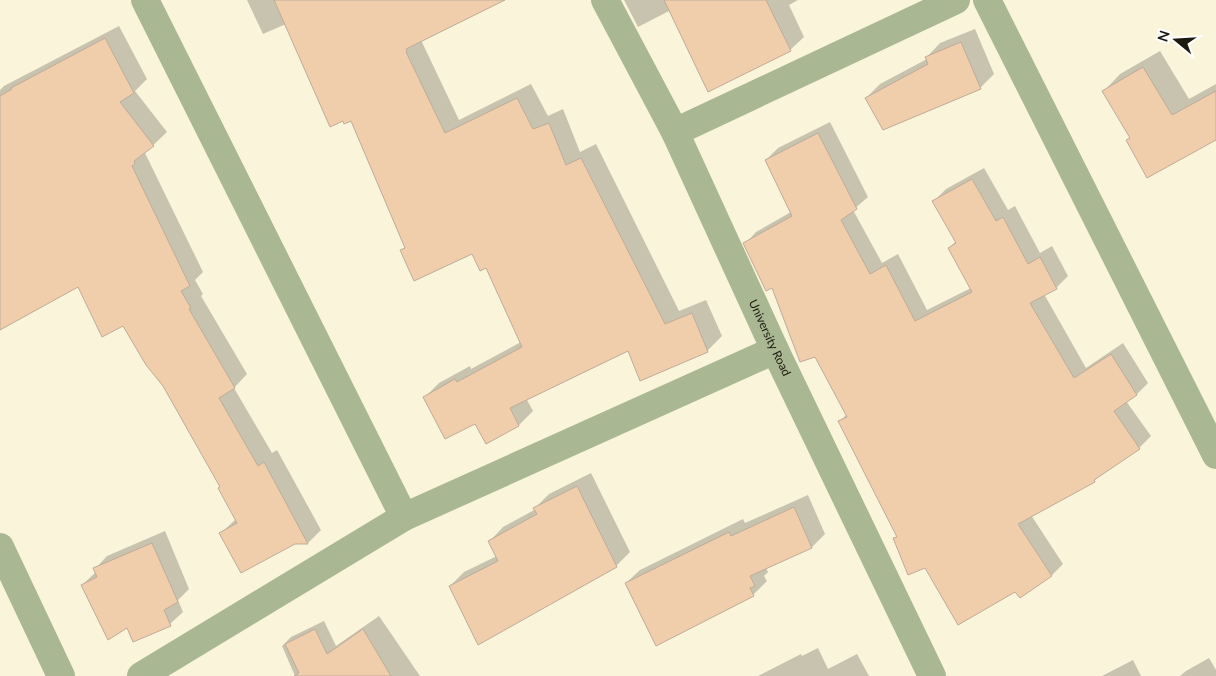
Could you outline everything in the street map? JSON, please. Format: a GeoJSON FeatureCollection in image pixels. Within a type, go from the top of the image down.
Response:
{"type":"FeatureCollection","features":[{"type":"Feature","properties":{"kind":"street"},"geometry":{"type":"LineString","coordinates":[[145,0],[404,517]]}},
{"type":"Feature","properties":{"kind":"street","name":"University Road"},"geometry":{"type":"LineString","coordinates":[[606,0],[675,132],[775,350],[932,676]]}},
{"type":"Feature","properties":{"kind":"street"},"geometry":{"type":"LineString","coordinates":[[675,132],[956,0]]}},
{"type":"Feature","properties":{"kind":"street"},"geometry":{"type":"LineString","coordinates":[[987,0],[1216,455]]}},
{"type":"Feature","properties":{"kind":"street"},"geometry":{"type":"LineString","coordinates":[[141,676],[404,517],[775,350]]}},
{"type":"Feature","properties":{"kind":"street"},"geometry":{"type":"LineString","coordinates":[[0,548],[61,676]]}},
{"type":"Feature","properties":{"kind":"building"},"geometry":{"type":"Polygon","coordinates":[[[274,0],[505,0],[406,49],[445,133],[517,98],[533,129],[549,123],[566,165],[581,158],[665,324],[692,313],[708,352],[640,381],[628,351],[510,408],[519,426],[486,444],[475,424],[445,439],[423,397],[455,379],[457,382],[522,347],[486,268],[480,271],[472,254],[414,281],[400,250],[405,248],[351,121],[344,124],[343,121],[330,127],[274,0]]]}},
{"type":"Feature","properties":{"kind":"building"},"geometry":{"type":"Polygon","coordinates":[[[664,0],[766,0],[791,51],[708,92],[664,0]]]}},
{"type":"Feature","properties":{"kind":"building"},"geometry":{"type":"Polygon","coordinates":[[[105,38],[134,93],[120,102],[154,146],[134,161],[135,164],[132,166],[190,286],[181,291],[191,308],[189,309],[235,388],[219,398],[258,466],[264,462],[308,544],[295,544],[241,573],[219,533],[237,523],[218,488],[220,487],[163,386],[146,365],[123,326],[102,337],[78,287],[0,330],[0,96],[11,88],[105,38]]]}},
{"type":"Feature","properties":{"kind":"building"},"geometry":{"type":"Polygon","coordinates":[[[961,42],[981,89],[883,130],[865,98],[928,64],[925,57],[961,42]]]}},
{"type":"Feature","properties":{"kind":"building"},"geometry":{"type":"Polygon","coordinates":[[[1143,67],[1172,115],[1216,91],[1216,140],[1147,178],[1126,140],[1130,138],[1102,91],[1143,67]]]}},
{"type":"Feature","properties":{"kind":"building"},"geometry":{"type":"Polygon","coordinates":[[[818,133],[857,209],[841,220],[870,274],[886,265],[915,321],[972,292],[948,248],[956,243],[932,201],[972,179],[996,221],[1003,217],[1028,264],[1040,257],[1057,289],[1030,303],[1074,378],[1111,354],[1137,395],[1114,411],[1140,449],[1094,480],[1095,482],[1018,524],[1052,576],[1020,598],[1015,592],[958,625],[925,568],[908,575],[893,538],[897,537],[838,421],[847,417],[815,357],[800,362],[772,288],[766,291],[743,243],[792,216],[765,160],[818,133]]]}},
{"type":"Feature","properties":{"kind":"building"},"geometry":{"type":"Polygon","coordinates":[[[577,486],[617,567],[478,645],[449,586],[498,561],[488,541],[537,514],[533,508],[577,486]]]}},
{"type":"Feature","properties":{"kind":"building"},"geometry":{"type":"Polygon","coordinates":[[[794,507],[812,548],[750,576],[755,586],[750,588],[754,596],[656,646],[625,583],[729,532],[731,536],[794,507]]]}},
{"type":"Feature","properties":{"kind":"building"},"geometry":{"type":"Polygon","coordinates":[[[152,543],[178,602],[164,610],[171,626],[133,642],[127,628],[108,640],[81,585],[97,577],[93,568],[152,543]]]}},
{"type":"Feature","properties":{"kind":"building"},"geometry":{"type":"Polygon","coordinates":[[[315,629],[327,654],[363,629],[391,676],[294,676],[299,673],[285,644],[315,629]]]}}]}
